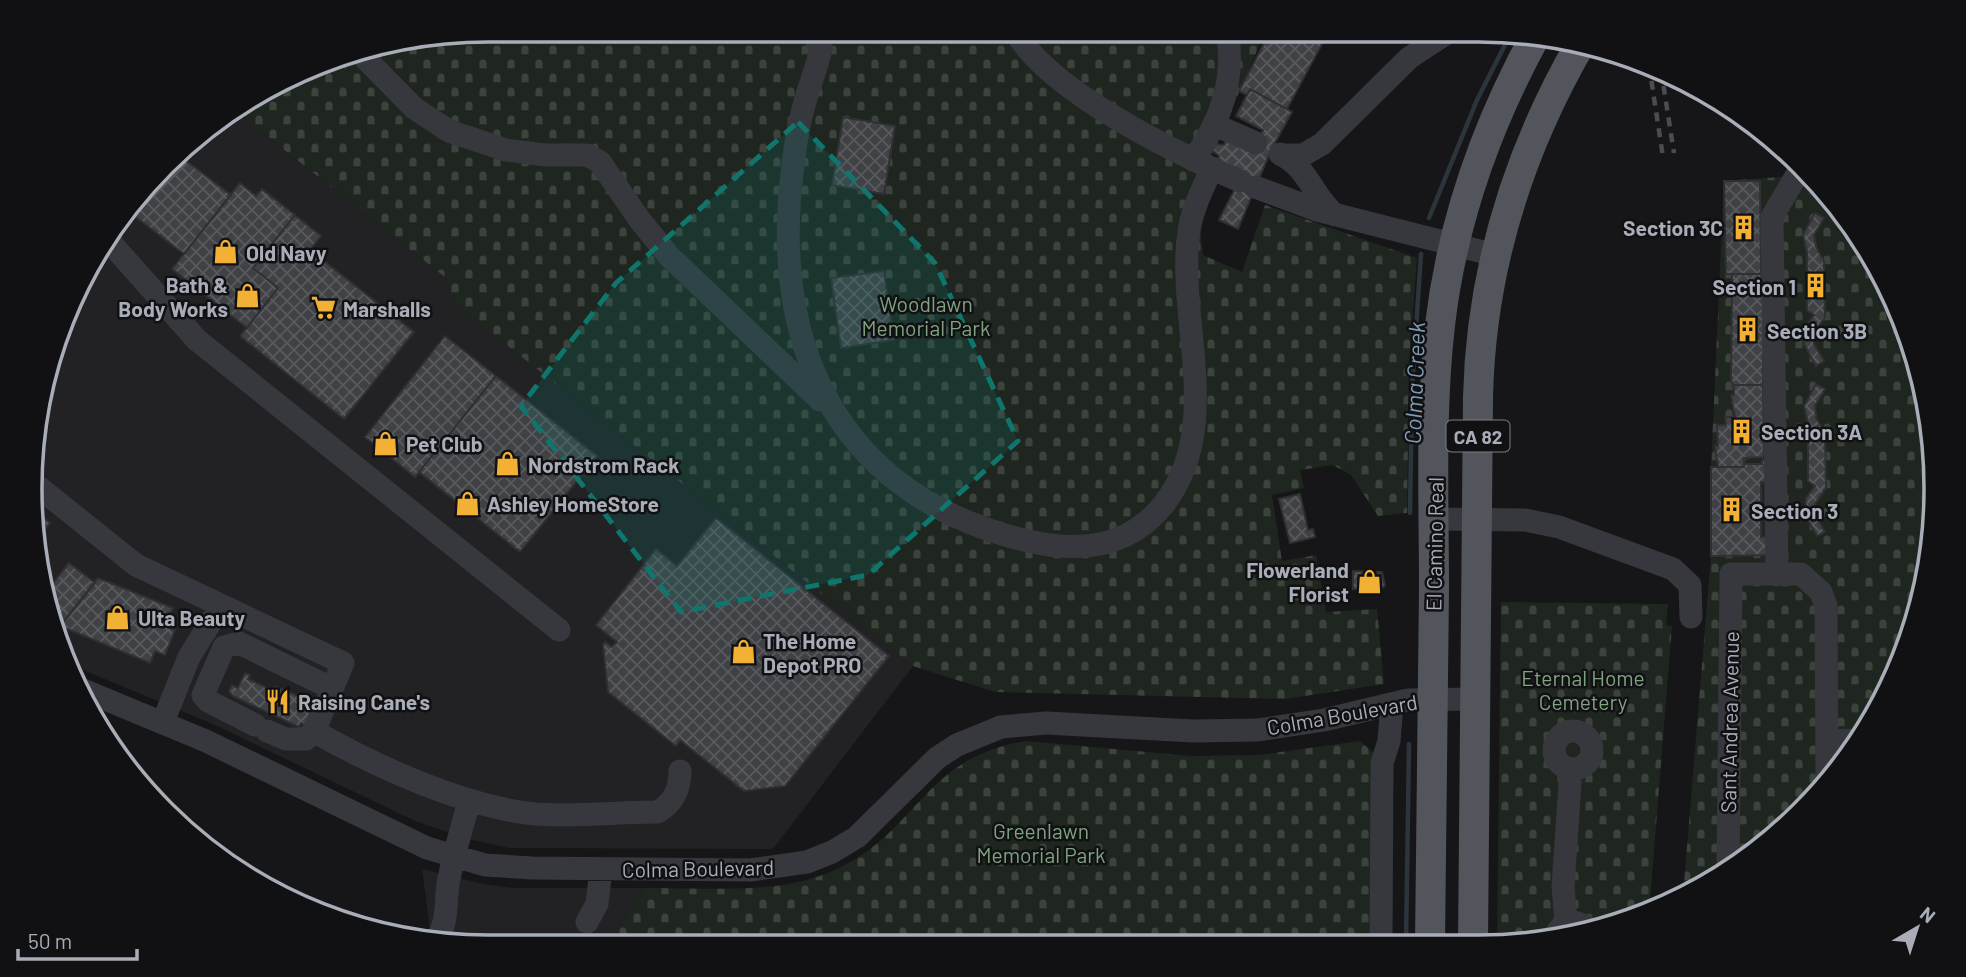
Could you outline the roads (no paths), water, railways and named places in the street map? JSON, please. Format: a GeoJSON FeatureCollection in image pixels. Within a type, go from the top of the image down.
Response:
{"type":"FeatureCollection","features":[{"type":"Feature","properties":{"kind":"main road","name":"El Camino Real"},"geometry":{"type":"LineString","coordinates":[[1430,935],[1437,358],[1454,245],[1490,130],[1531,46]]}},
{"type":"Feature","properties":{"kind":"main road","name":"El Camino Real"},"geometry":{"type":"LineString","coordinates":[[1473,935],[1480,362],[1495,255],[1531,143],[1576,53]]}},
{"type":"Feature","properties":{"kind":"street"},"geometry":{"type":"LineString","coordinates":[[818,42],[821,49],[802,112],[794,152],[790,198],[791,267],[809,357],[824,395],[841,424]]}},
{"type":"Feature","properties":{"kind":"street"},"geometry":{"type":"LineString","coordinates":[[1022,42],[1047,70],[1152,138],[1247,184],[1335,215],[1495,255]]}},
{"type":"Feature","properties":{"kind":"street"},"geometry":{"type":"LineString","coordinates":[[366,59],[414,108],[449,131],[506,150],[545,155],[587,155],[600,162],[639,219],[669,256],[786,365],[865,454],[893,480],[938,508],[980,526],[1041,544],[1073,548],[1106,544],[1133,533],[1154,515],[1173,491],[1189,443],[1195,388],[1188,244],[1203,164],[1229,82],[1231,59],[1229,42]]}},
{"type":"Feature","properties":{"kind":"street"},"geometry":{"type":"LineString","coordinates":[[1270,150],[1303,155],[1322,144],[1415,42]]}},
{"type":"Feature","properties":{"kind":"street"},"geometry":{"type":"LineString","coordinates":[[1215,125],[1270,150],[1304,170],[1319,199],[1335,215]]}},
{"type":"Feature","properties":{"kind":"street"},"geometry":{"type":"LineString","coordinates":[[1796,176],[1772,217],[1777,575],[1801,574],[1821,592],[1826,606],[1827,766]]}},
{"type":"Feature","properties":{"kind":"street"},"geometry":{"type":"LineString","coordinates":[[113,246],[197,340],[559,630]]}},
{"type":"Feature","properties":{"kind":"street"},"geometry":{"type":"LineString","coordinates":[[42,490],[136,565],[343,663],[310,735]]}},
{"type":"Feature","properties":{"kind":"street"},"geometry":{"type":"LineString","coordinates":[[1434,519],[1543,523],[1673,569],[1690,585],[1691,618]]}},
{"type":"Feature","properties":{"kind":"street","name":"Sant Andrea Avenue"},"geometry":{"type":"LineString","coordinates":[[1728,858],[1731,575],[1777,575]]}},
{"type":"Feature","properties":{"kind":"street"},"geometry":{"type":"LineString","coordinates":[[163,722],[189,657],[212,620]]}},
{"type":"Feature","properties":{"kind":"street"},"geometry":{"type":"LineString","coordinates":[[329,692],[239,643],[224,648],[203,695],[208,701],[264,724],[310,735],[469,801],[536,814],[659,812],[669,805],[680,785],[680,771]]}},
{"type":"Feature","properties":{"kind":"street"},"geometry":{"type":"LineString","coordinates":[[264,724],[218,694],[213,687],[227,656],[252,659],[329,692]]}},
{"type":"Feature","properties":{"kind":"street","name":"Colma Boulevard"},"geometry":{"type":"LineString","coordinates":[[92,693],[163,722],[427,848],[454,857],[507,867],[751,870],[807,862],[832,852],[857,837],[937,758],[980,734],[1001,727],[1046,723],[1193,731],[1258,730],[1324,720],[1392,704],[1433,699],[1475,699]]}},
{"type":"Feature","properties":{"kind":"street"},"geometry":{"type":"LineString","coordinates":[[1381,935],[1382,763],[1389,741],[1392,704]]}},
{"type":"Feature","properties":{"kind":"street"},"geometry":{"type":"LineString","coordinates":[[1828,741],[1846,740]]}},
{"type":"Feature","properties":{"kind":"street"},"geometry":{"type":"LineString","coordinates":[[1560,927],[1571,769]]}},
{"type":"Feature","properties":{"kind":"street"},"geometry":{"type":"LineString","coordinates":[[441,932],[447,915],[448,884],[469,801]]}},
{"type":"Feature","properties":{"kind":"street"},"geometry":{"type":"LineString","coordinates":[[587,922],[597,904],[601,869]]}},
{"type":"Feature","properties":{"kind":"waterway","name":"Colma Creek"},"geometry":{"type":"LineString","coordinates":[[1429,218],[1477,100],[1506,43]]}},
{"type":"Feature","properties":{"kind":"waterway","name":"Colma Creek"},"geometry":{"type":"LineString","coordinates":[[1410,513],[1412,388],[1421,254]]}},
{"type":"Feature","properties":{"kind":"waterway","name":"Colma Creek"},"geometry":{"type":"LineString","coordinates":[[1406,935],[1409,744]]}},
{"type":"Feature","properties":{"kind":"railway"},"geometry":{"type":"LineString","coordinates":[[1651,77],[1663,157]]}},
{"type":"Feature","properties":{"kind":"railway"},"geometry":{"type":"LineString","coordinates":[[1663,83],[1674,153]]}},
{"type":"Feature","properties":{"kind":"place","name":"Section 3C"},"geometry":{"type":"Point","coordinates":[1743,227]}},
{"type":"Feature","properties":{"kind":"place","name":"Old Navy"},"geometry":{"type":"Point","coordinates":[226,252]}},
{"type":"Feature","properties":{"kind":"place","name":"Section 1"},"geometry":{"type":"Point","coordinates":[1816,286]}},
{"type":"Feature","properties":{"kind":"place","name":"Bath & Body Works"},"geometry":{"type":"Point","coordinates":[248,296]}},
{"type":"Feature","properties":{"kind":"place","name":"Marshalls"},"geometry":{"type":"Point","coordinates":[323,308]}},
{"type":"Feature","properties":{"kind":"place","name":"Section 3B"},"geometry":{"type":"Point","coordinates":[1747,330]}},
{"type":"Feature","properties":{"kind":"place","name":"Section 3A"},"geometry":{"type":"Point","coordinates":[1741,431]}},
{"type":"Feature","properties":{"kind":"place","name":"Pet Club"},"geometry":{"type":"Point","coordinates":[386,443]}},
{"type":"Feature","properties":{"kind":"place","name":"Nordstrom Rack"},"geometry":{"type":"Point","coordinates":[508,464]}},
{"type":"Feature","properties":{"kind":"place","name":"Ashley HomeStore"},"geometry":{"type":"Point","coordinates":[467,503]}},
{"type":"Feature","properties":{"kind":"place","name":"Section 3"},"geometry":{"type":"Point","coordinates":[1731,510]}},
{"type":"Feature","properties":{"kind":"place","name":"Flowerland Florist"},"geometry":{"type":"Point","coordinates":[1369,581]}},
{"type":"Feature","properties":{"kind":"place","name":"Ulta Beauty"},"geometry":{"type":"Point","coordinates":[118,617]}},
{"type":"Feature","properties":{"kind":"place","name":"The Home Depot PRO"},"geometry":{"type":"Point","coordinates":[743,652]}},
{"type":"Feature","properties":{"kind":"place","name":"Raising Cane's"},"geometry":{"type":"Point","coordinates":[278,701]}},
{"type":"Feature","properties":{"kind":"park label","name":"Woodlawn Memorial Park"},"geometry":{"type":"Point","coordinates":[926,315]}},
{"type":"Feature","properties":{"kind":"park label","name":"Eternal Home Cemetery"},"geometry":{"type":"Point","coordinates":[1583,689]}},
{"type":"Feature","properties":{"kind":"park label","name":"Greenlawn Memorial Park"},"geometry":{"type":"Point","coordinates":[1041,842]}}]}
